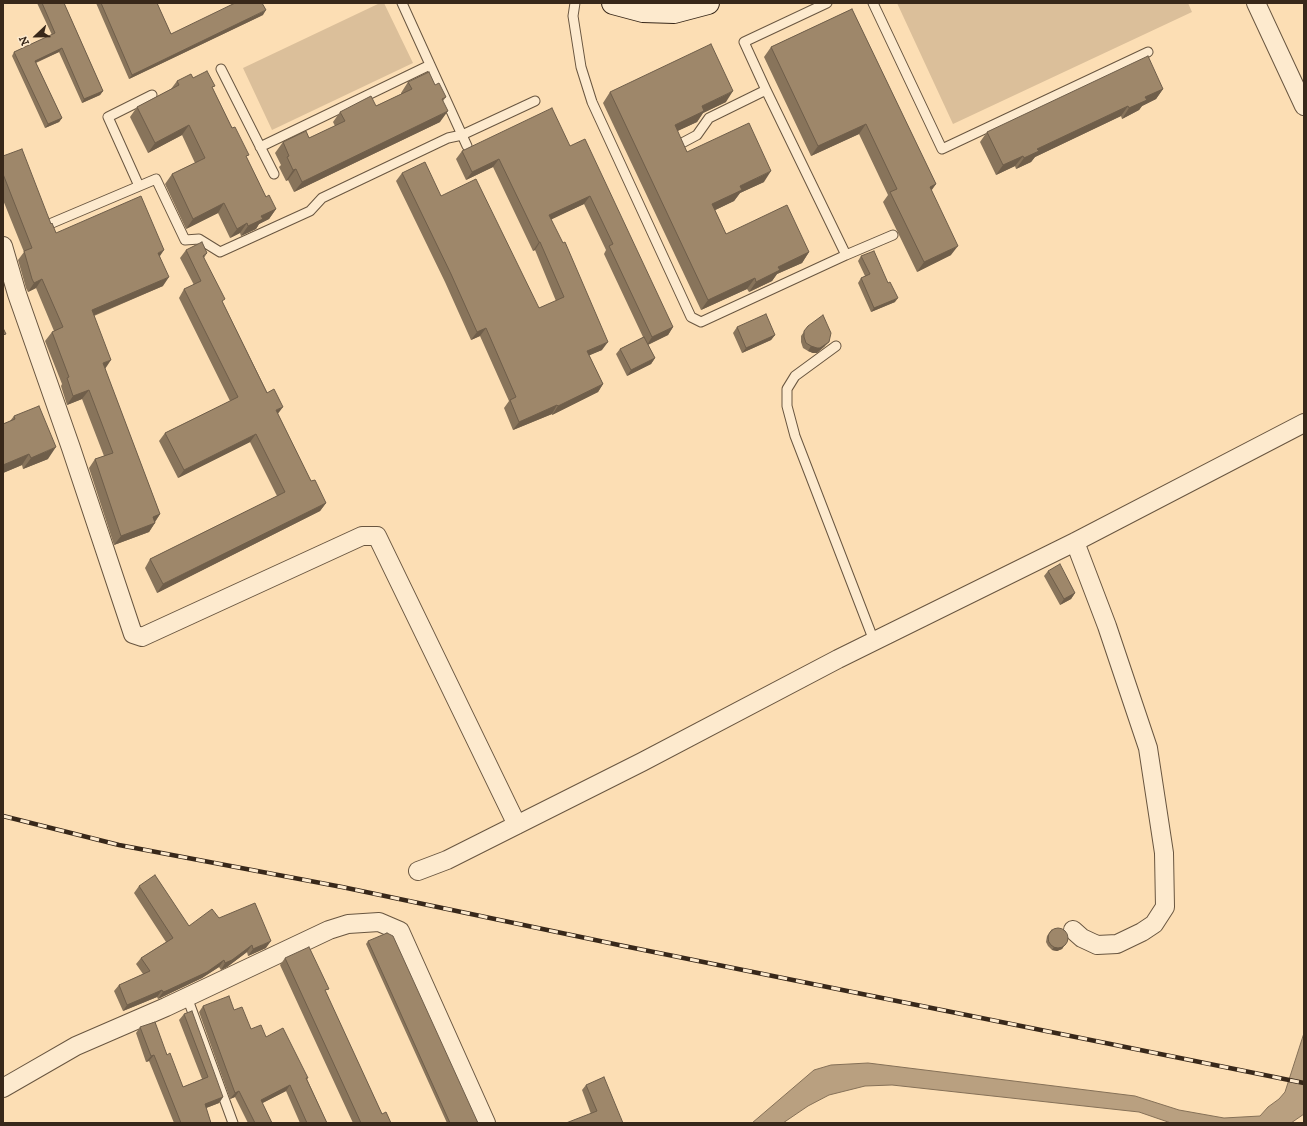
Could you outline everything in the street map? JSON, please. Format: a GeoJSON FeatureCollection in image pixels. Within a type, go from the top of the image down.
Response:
{"type":"FeatureCollection","features":[{"type":"Feature","properties":{"kind":"street"},"geometry":{"type":"LineString","coordinates":[[613,3],[642,11],[674,12],[708,3]]}},
{"type":"Feature","properties":{"kind":"street"},"geometry":{"type":"LineString","coordinates":[[1256,3],[1304,106]]}},
{"type":"Feature","properties":{"kind":"street"},"geometry":{"type":"LineString","coordinates":[[3,246],[17,294],[71,448],[133,634],[142,637],[362,536],[377,536],[517,825]]}},
{"type":"Feature","properties":{"kind":"street"},"geometry":{"type":"LineString","coordinates":[[418,872],[447,860],[642,762],[874,641],[1074,542],[1304,423]]}},
{"type":"Feature","properties":{"kind":"street"},"geometry":{"type":"LineString","coordinates":[[1073,930],[1082,938],[1097,945],[1117,944],[1142,932],[1154,924],[1165,907],[1164,853],[1148,748],[1107,626],[1074,542]]}},
{"type":"Feature","properties":{"kind":"street"},"geometry":{"type":"LineString","coordinates":[[3,1088],[76,1046],[187,997],[329,930],[348,924],[379,922],[400,931],[486,1123]]}},
{"type":"Feature","properties":{"kind":"lane"},"geometry":{"type":"LineString","coordinates":[[402,3],[467,146]]}},
{"type":"Feature","properties":{"kind":"lane"},"geometry":{"type":"LineString","coordinates":[[575,3],[573,16],[581,67],[592,102],[691,317],[701,322],[892,235]]}},
{"type":"Feature","properties":{"kind":"lane"},"geometry":{"type":"LineString","coordinates":[[827,3],[744,42],[846,255]]}},
{"type":"Feature","properties":{"kind":"lane"},"geometry":{"type":"LineString","coordinates":[[873,3],[942,149],[1148,52]]}},
{"type":"Feature","properties":{"kind":"lane"},"geometry":{"type":"LineString","coordinates":[[260,147],[430,65]]}},
{"type":"Feature","properties":{"kind":"lane"},"geometry":{"type":"LineString","coordinates":[[221,69],[274,174]]}},
{"type":"Feature","properties":{"kind":"lane"},"geometry":{"type":"LineString","coordinates":[[682,143],[697,135],[709,118],[766,90]]}},
{"type":"Feature","properties":{"kind":"lane"},"geometry":{"type":"LineString","coordinates":[[139,186],[108,117],[152,95]]}},
{"type":"Feature","properties":{"kind":"lane"},"geometry":{"type":"LineString","coordinates":[[52,223],[156,179],[185,240],[199,239],[220,252],[310,211],[322,198],[448,138],[462,136],[535,101]]}},
{"type":"Feature","properties":{"kind":"lane"},"geometry":{"type":"LineString","coordinates":[[836,346],[795,376],[787,389],[787,406],[795,436],[874,641]]}},
{"type":"Feature","properties":{"kind":"lane"},"geometry":{"type":"LineString","coordinates":[[187,997],[233,1123]]}},
{"type":"Feature","properties":{"kind":"shaded area"},"geometry":{"type":"Polygon","coordinates":[[[380,3],[384,3],[413,63],[272,130],[243,68],[380,3]]]}},
{"type":"Feature","properties":{"kind":"shaded area"},"geometry":{"type":"Polygon","coordinates":[[[897,3],[1188,3],[1192,12],[953,124],[897,3]]]}},
{"type":"Feature","properties":{"kind":"shaded area"},"geometry":{"type":"Polygon","coordinates":[[[1304,1033],[1304,1114],[1291,1123],[1171,1123],[1139,1112],[892,1085],[865,1086],[829,1095],[808,1106],[783,1123],[752,1123],[814,1070],[831,1065],[868,1063],[1135,1096],[1179,1110],[1224,1118],[1260,1116],[1285,1092],[1304,1033]]]}},
{"type":"Feature","properties":{"kind":"building"},"geometry":{"type":"Polygon","coordinates":[[[42,3],[64,3],[103,91],[84,99],[62,48],[35,61],[62,118],[48,124],[14,52],[55,33],[42,3]]]}},
{"type":"Feature","properties":{"kind":"building"},"geometry":{"type":"Polygon","coordinates":[[[101,3],[157,3],[171,34],[235,3],[262,3],[266,10],[132,75],[101,3]]]}},
{"type":"Feature","properties":{"kind":"building"},"geometry":{"type":"Polygon","coordinates":[[[852,9],[936,184],[930,187],[958,246],[924,262],[890,192],[897,189],[866,124],[818,146],[771,47],[852,9]]]}},
{"type":"Feature","properties":{"kind":"building"},"geometry":{"type":"Polygon","coordinates":[[[711,44],[733,91],[702,106],[704,111],[675,125],[687,152],[749,123],[771,171],[740,186],[742,190],[712,204],[726,234],[787,205],[809,252],[778,267],[780,270],[756,282],[755,278],[708,300],[610,92],[711,44]]]}},
{"type":"Feature","properties":{"kind":"building"},"geometry":{"type":"Polygon","coordinates":[[[1148,56],[1163,89],[1145,97],[1147,100],[1129,108],[1128,106],[1037,149],[1039,151],[1003,165],[987,132],[1148,56]]]}},
{"type":"Feature","properties":{"kind":"building"},"geometry":{"type":"Polygon","coordinates":[[[207,71],[215,86],[212,87],[232,128],[235,127],[249,155],[246,156],[266,197],[269,195],[276,209],[261,216],[263,219],[248,226],[247,223],[237,229],[224,203],[193,219],[172,174],[205,158],[189,125],[155,143],[137,107],[179,85],[177,81],[191,74],[193,78],[207,71]]]}},
{"type":"Feature","properties":{"kind":"building"},"geometry":{"type":"Polygon","coordinates":[[[429,72],[435,85],[439,83],[446,97],[442,99],[448,111],[302,182],[296,169],[293,170],[287,157],[289,156],[283,142],[306,131],[309,138],[345,121],[340,112],[371,96],[376,106],[412,89],[408,82],[429,72]]]}},
{"type":"Feature","properties":{"kind":"building"},"geometry":{"type":"Polygon","coordinates":[[[552,108],[570,146],[585,139],[673,327],[652,337],[609,246],[613,244],[590,196],[549,215],[563,243],[565,242],[608,342],[587,351],[603,384],[558,406],[557,405],[519,422],[510,400],[516,397],[486,328],[477,332],[451,274],[402,173],[425,162],[441,196],[476,179],[539,308],[564,297],[540,242],[499,159],[472,172],[462,151],[552,108]]]}},
{"type":"Feature","properties":{"kind":"building"},"geometry":{"type":"Polygon","coordinates":[[[22,149],[51,224],[52,223],[56,233],[141,196],[164,250],[158,253],[169,277],[92,310],[111,360],[103,363],[160,514],[153,517],[155,523],[121,536],[95,459],[113,453],[89,390],[73,396],[67,378],[69,377],[52,332],[63,327],[42,279],[34,283],[32,279],[24,251],[32,248],[3,174],[3,156],[22,149]]]}},
{"type":"Feature","properties":{"kind":"building"},"geometry":{"type":"Polygon","coordinates":[[[202,242],[207,253],[203,256],[225,299],[222,301],[267,393],[274,389],[283,407],[276,410],[311,481],[315,480],[326,503],[163,584],[150,559],[285,492],[256,434],[184,470],[165,433],[238,397],[184,289],[201,281],[186,250],[202,242]]]}},
{"type":"Feature","properties":{"kind":"building"},"geometry":{"type":"Polygon","coordinates":[[[874,251],[888,283],[890,282],[898,298],[874,308],[861,278],[870,274],[861,256],[874,251]]]}},
{"type":"Feature","properties":{"kind":"building"},"geometry":{"type":"Polygon","coordinates":[[[766,314],[775,335],[746,348],[737,327],[766,314]]]}},
{"type":"Feature","properties":{"kind":"building"},"geometry":{"type":"Polygon","coordinates":[[[823,315],[831,333],[829,342],[820,348],[817,348],[806,343],[804,331],[808,326],[823,315]]]}},
{"type":"Feature","properties":{"kind":"building"},"geometry":{"type":"Polygon","coordinates":[[[3,328],[6,334],[3,335],[3,328]]]}},
{"type":"Feature","properties":{"kind":"building"},"geometry":{"type":"Polygon","coordinates":[[[644,337],[655,358],[631,370],[620,349],[644,337]]]}},
{"type":"Feature","properties":{"kind":"building"},"geometry":{"type":"Polygon","coordinates":[[[39,406],[56,447],[31,458],[29,454],[3,465],[3,424],[15,419],[14,416],[39,406]]]}},
{"type":"Feature","properties":{"kind":"building"},"geometry":{"type":"Polygon","coordinates":[[[1060,564],[1075,593],[1064,599],[1048,571],[1060,564]]]}},
{"type":"Feature","properties":{"kind":"building"},"geometry":{"type":"Polygon","coordinates":[[[155,875],[189,926],[212,909],[219,918],[255,903],[271,941],[253,949],[252,945],[232,960],[225,963],[224,960],[207,972],[166,991],[163,992],[162,990],[127,1005],[119,985],[150,971],[141,958],[173,938],[139,886],[155,875]]]}},
{"type":"Feature","properties":{"kind":"building"},"geometry":{"type":"Polygon","coordinates":[[[1058,928],[1065,931],[1068,938],[1065,945],[1058,948],[1051,945],[1048,938],[1051,931],[1058,928]]]}},
{"type":"Feature","properties":{"kind":"building"},"geometry":{"type":"Polygon","coordinates":[[[387,933],[393,936],[478,1123],[450,1123],[368,941],[387,933]]]}},
{"type":"Feature","properties":{"kind":"building"},"geometry":{"type":"Polygon","coordinates":[[[309,947],[329,989],[325,990],[382,1114],[386,1112],[391,1123],[361,1123],[285,958],[309,947]]]}},
{"type":"Feature","properties":{"kind":"building"},"geometry":{"type":"Polygon","coordinates":[[[229,996],[234,1010],[242,1007],[251,1029],[261,1025],[266,1037],[283,1028],[308,1078],[306,1078],[327,1123],[307,1123],[290,1085],[261,1100],[272,1123],[255,1123],[239,1091],[235,1093],[203,1006],[229,996]]]}},
{"type":"Feature","properties":{"kind":"building"},"geometry":{"type":"Polygon","coordinates":[[[192,1011],[223,1097],[205,1104],[211,1123],[181,1123],[154,1055],[151,1056],[140,1027],[155,1022],[167,1055],[170,1053],[183,1087],[208,1077],[184,1014],[192,1011]]]}},
{"type":"Feature","properties":{"kind":"building"},"geometry":{"type":"Polygon","coordinates":[[[604,1077],[623,1123],[566,1123],[597,1111],[586,1085],[604,1077]]]}},
{"type":"Feature","properties":{"kind":"railway"},"geometry":{"type":"LineString","coordinates":[[3,816],[119,845],[342,887],[619,945],[1304,1083]]}}]}
